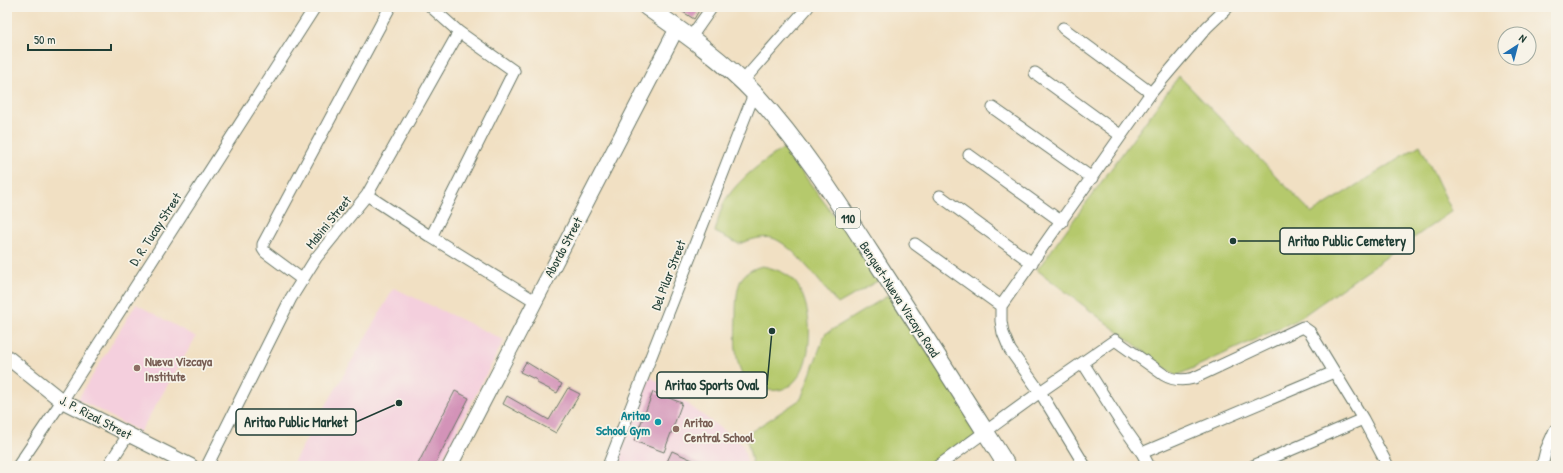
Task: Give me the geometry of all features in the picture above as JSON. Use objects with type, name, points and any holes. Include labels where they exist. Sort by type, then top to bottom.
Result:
[{"type":"main road","name":"Benguet-Nueva Vizcaya Road","points":[[647,7],[684,33],[748,88],[797,143],[825,182],[1007,466]]},
{"type":"street","name":"D. R. Tucay Street","points":[[18,466],[62,401],[315,7]]},
{"type":"street","points":[[303,280],[265,252],[263,249],[263,244],[390,7]]},
{"type":"street","points":[[431,7],[459,32],[514,71],[431,236]]},
{"type":"street","points":[[684,33],[712,7]]},
{"type":"street","name":"Del Pilar Street","points":[[608,466],[748,88],[808,7]]},
{"type":"street","points":[[1085,466],[1040,392],[1010,350],[1003,334],[1001,321],[1002,306],[1062,222],[1120,135],[1151,94],[1207,27],[1228,7]]},
{"type":"street","points":[[1063,28],[1151,94]]},
{"type":"street","name":"Mabini Street","points":[[207,466],[292,298],[316,258],[367,195],[459,32]]},
{"type":"street","name":"Abordo Street","points":[[450,466],[535,301],[684,33]]},
{"type":"street","points":[[1035,73],[1120,135]]},
{"type":"street","points":[[993,108],[1092,178]]},
{"type":"street","points":[[969,155],[1062,222]]},
{"type":"street","points":[[367,195],[535,301]]},
{"type":"street","points":[[940,196],[1032,263]]},
{"type":"street","points":[[915,244],[1002,306]]},
{"type":"street","points":[[938,466],[1115,340],[1164,376],[1183,381],[1194,378],[1303,327],[1310,332],[1363,420],[1388,466]]},
{"type":"street","name":"J. P. Rizal Street","points":[[7,357],[62,401],[191,466]]},
{"type":"street","points":[[1083,363],[1149,466]]},
{"type":"street","points":[[1142,453],[1334,372]]},
{"type":"street","points":[[1253,466],[1363,420]]},
{"type":"street","points":[[1542,466],[1548,444],[1556,430]]},
{"type":"street","points":[[108,466],[128,435]]},
{"type":"shaded area","points":[[394,288],[504,340],[439,466],[291,466]]},
{"type":"shaded area","name":"Nueva Vizcaya Institute","points":[[136,304],[196,337],[140,432],[78,399]]},
{"type":"shaded area","name":"Aritao Central School","points":[[650,376],[743,445],[748,466],[615,466]]},
{"type":"green space","points":[[1179,76],[1312,213],[1420,145],[1452,211],[1297,320],[1176,376],[1037,270]]},
{"type":"green space","points":[[784,148],[881,279],[838,304],[798,257],[780,242],[772,238],[759,238],[739,244],[715,232],[722,207],[732,191],[752,170]]},
{"type":"green space","points":[[762,266],[777,270],[790,277],[799,288],[805,303],[809,320],[807,357],[801,372],[792,384],[779,390],[764,390],[754,386],[746,380],[741,371],[736,349],[736,308],[740,282],[746,273]]},
{"type":"green space","points":[[889,295],[982,433],[929,466],[753,466],[746,435],[801,399],[825,334]]},
{"type":"building","points":[[675,7],[701,7],[694,19]]},
{"type":"building","points":[[526,362],[562,384],[557,393],[537,383],[537,380],[520,372]]},
{"type":"building","points":[[568,388],[580,394],[556,433],[503,404],[507,396],[549,420]]},
{"type":"building","points":[[455,391],[469,398],[434,466],[417,466]]},
{"type":"building","name":"Aritao School Gym","points":[[653,392],[682,403],[664,452],[634,441]]},
{"type":"building","points":[[672,451],[706,466],[665,466]]},
{"type":"place","name":"Aritao Public Cemetery","points":[[1233,241]]},
{"type":"place","name":"Aritao Sports Oval","points":[[772,331]]},
{"type":"place","name":"Nueva Vizcaya Institute","points":[[137,368]]},
{"type":"place","name":"Aritao Public Market","points":[[399,403]]},
{"type":"place","name":"Aritao School Gym","points":[[658,422]]},
{"type":"place","name":"Aritao Central School","points":[[676,429]]}]
